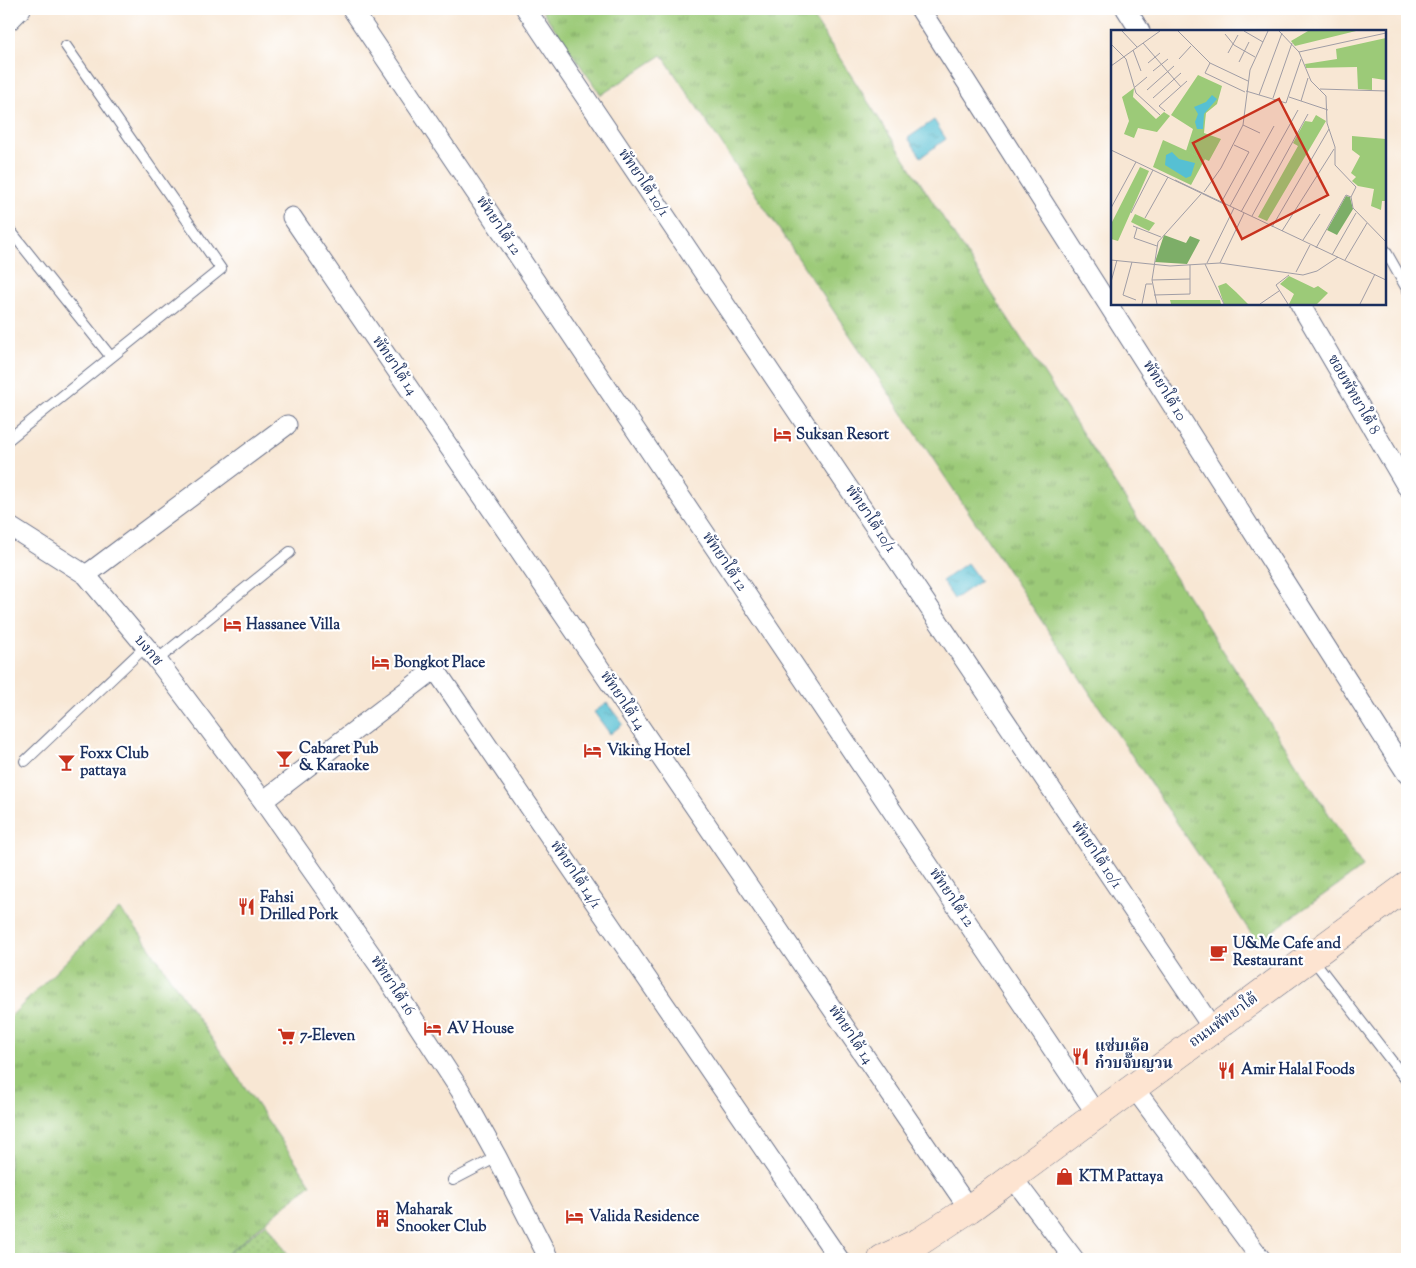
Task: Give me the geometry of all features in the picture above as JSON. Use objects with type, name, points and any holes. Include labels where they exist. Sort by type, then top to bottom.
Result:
[{"type":"main road","name":"ถนนพัทยาใต้","points":[[882,1259],[913,1251],[1407,886]]},
{"type":"street","points":[[9,21],[21,9]]},
{"type":"street","name":"พัทยาใต้ 12","points":[[352,9],[1097,1115]]},
{"type":"street","name":"พัทยาใต้ 10/1","points":[[526,9],[1214,1029]]},
{"type":"street","name":"พัทยาใต้ 10","points":[[920,9],[1407,774]]},
{"type":"street","points":[[1126,9],[1139,30]]},
{"type":"street","name":"พัทยาใต้ 14","points":[[292,217],[969,1209]]},
{"type":"street","name":"ซอยพัทยาใต้ 8","points":[[1301,305],[1407,487]]},
{"type":"street","points":[[86,575],[287,425]]},
{"type":"street","name":"บงกช","points":[[9,526],[86,575],[151,653],[263,801]]},
{"type":"street","name":"พัทยาใต้ 14/1","points":[[263,801],[435,669],[839,1259]]},
{"type":"street","name":"พัทยาใต้ 16","points":[[263,801],[380,967],[460,1090],[497,1157],[549,1259]]},
{"type":"street","points":[[1134,1088],[1261,1259]]},
{"type":"street","points":[[1012,1177],[1074,1259]]},
{"type":"lane","points":[[9,439],[221,268],[66,46]]},
{"type":"lane","points":[[9,229],[111,357]]},
{"type":"lane","points":[[1386,252],[1407,289]]},
{"type":"lane","points":[[25,761],[151,653],[290,552]]},
{"type":"lane","points":[[1311,957],[1407,1081]]},
{"type":"lane","points":[[453,1180],[497,1157]]},
{"type":"green space","points":[[541,9],[808,9],[1363,867],[1257,942],[662,55],[601,95]]},
{"type":"green space","points":[[119,909],[137,929],[311,1184],[221,1259],[9,1259],[9,1018]]},
{"type":"green space","points":[[267,1223],[291,1259],[221,1259]]},
{"type":"water","points":[[934,120],[946,139],[921,157],[908,138]]},
{"type":"water","points":[[967,563],[980,581],[954,599],[942,581]]},
{"type":"water","points":[[607,703],[623,724],[610,734],[594,712]]},
{"type":"place","name":"Suksan Resort","points":[[782,435]]},
{"type":"place","name":"Hassanee Villa","points":[[232,625]]},
{"type":"place","name":"Bongkot Place","points":[[380,663]]},
{"type":"place","name":"Viking Hotel","points":[[593,751]]},
{"type":"place","name":"Cabaret Pub & Karaoke","points":[[285,758]]},
{"type":"place","name":"Foxx Club pattaya","points":[[66,763]]},
{"type":"place","name":"Fahsi Drilled Pork","points":[[246,907]]},
{"type":"place","name":"U&Me Cafe and Restaurant","points":[[1219,953]]},
{"type":"place","name":"AV House","points":[[433,1029]]},
{"type":"place","name":"7-Eleven","points":[[286,1036]]},
{"type":"place","name":"แซ่บเด้อ ก๋วบจั๊บญวน","points":[[1081,1056]]},
{"type":"place","name":"Amir Halal Foods","points":[[1227,1070]]},
{"type":"place","name":"KTM Pattaya","points":[[1065,1177]]},
{"type":"place","name":"Valida Residence","points":[[575,1217]]},
{"type":"place","name":"Maharak Snooker Club","points":[[382,1219]]}]
